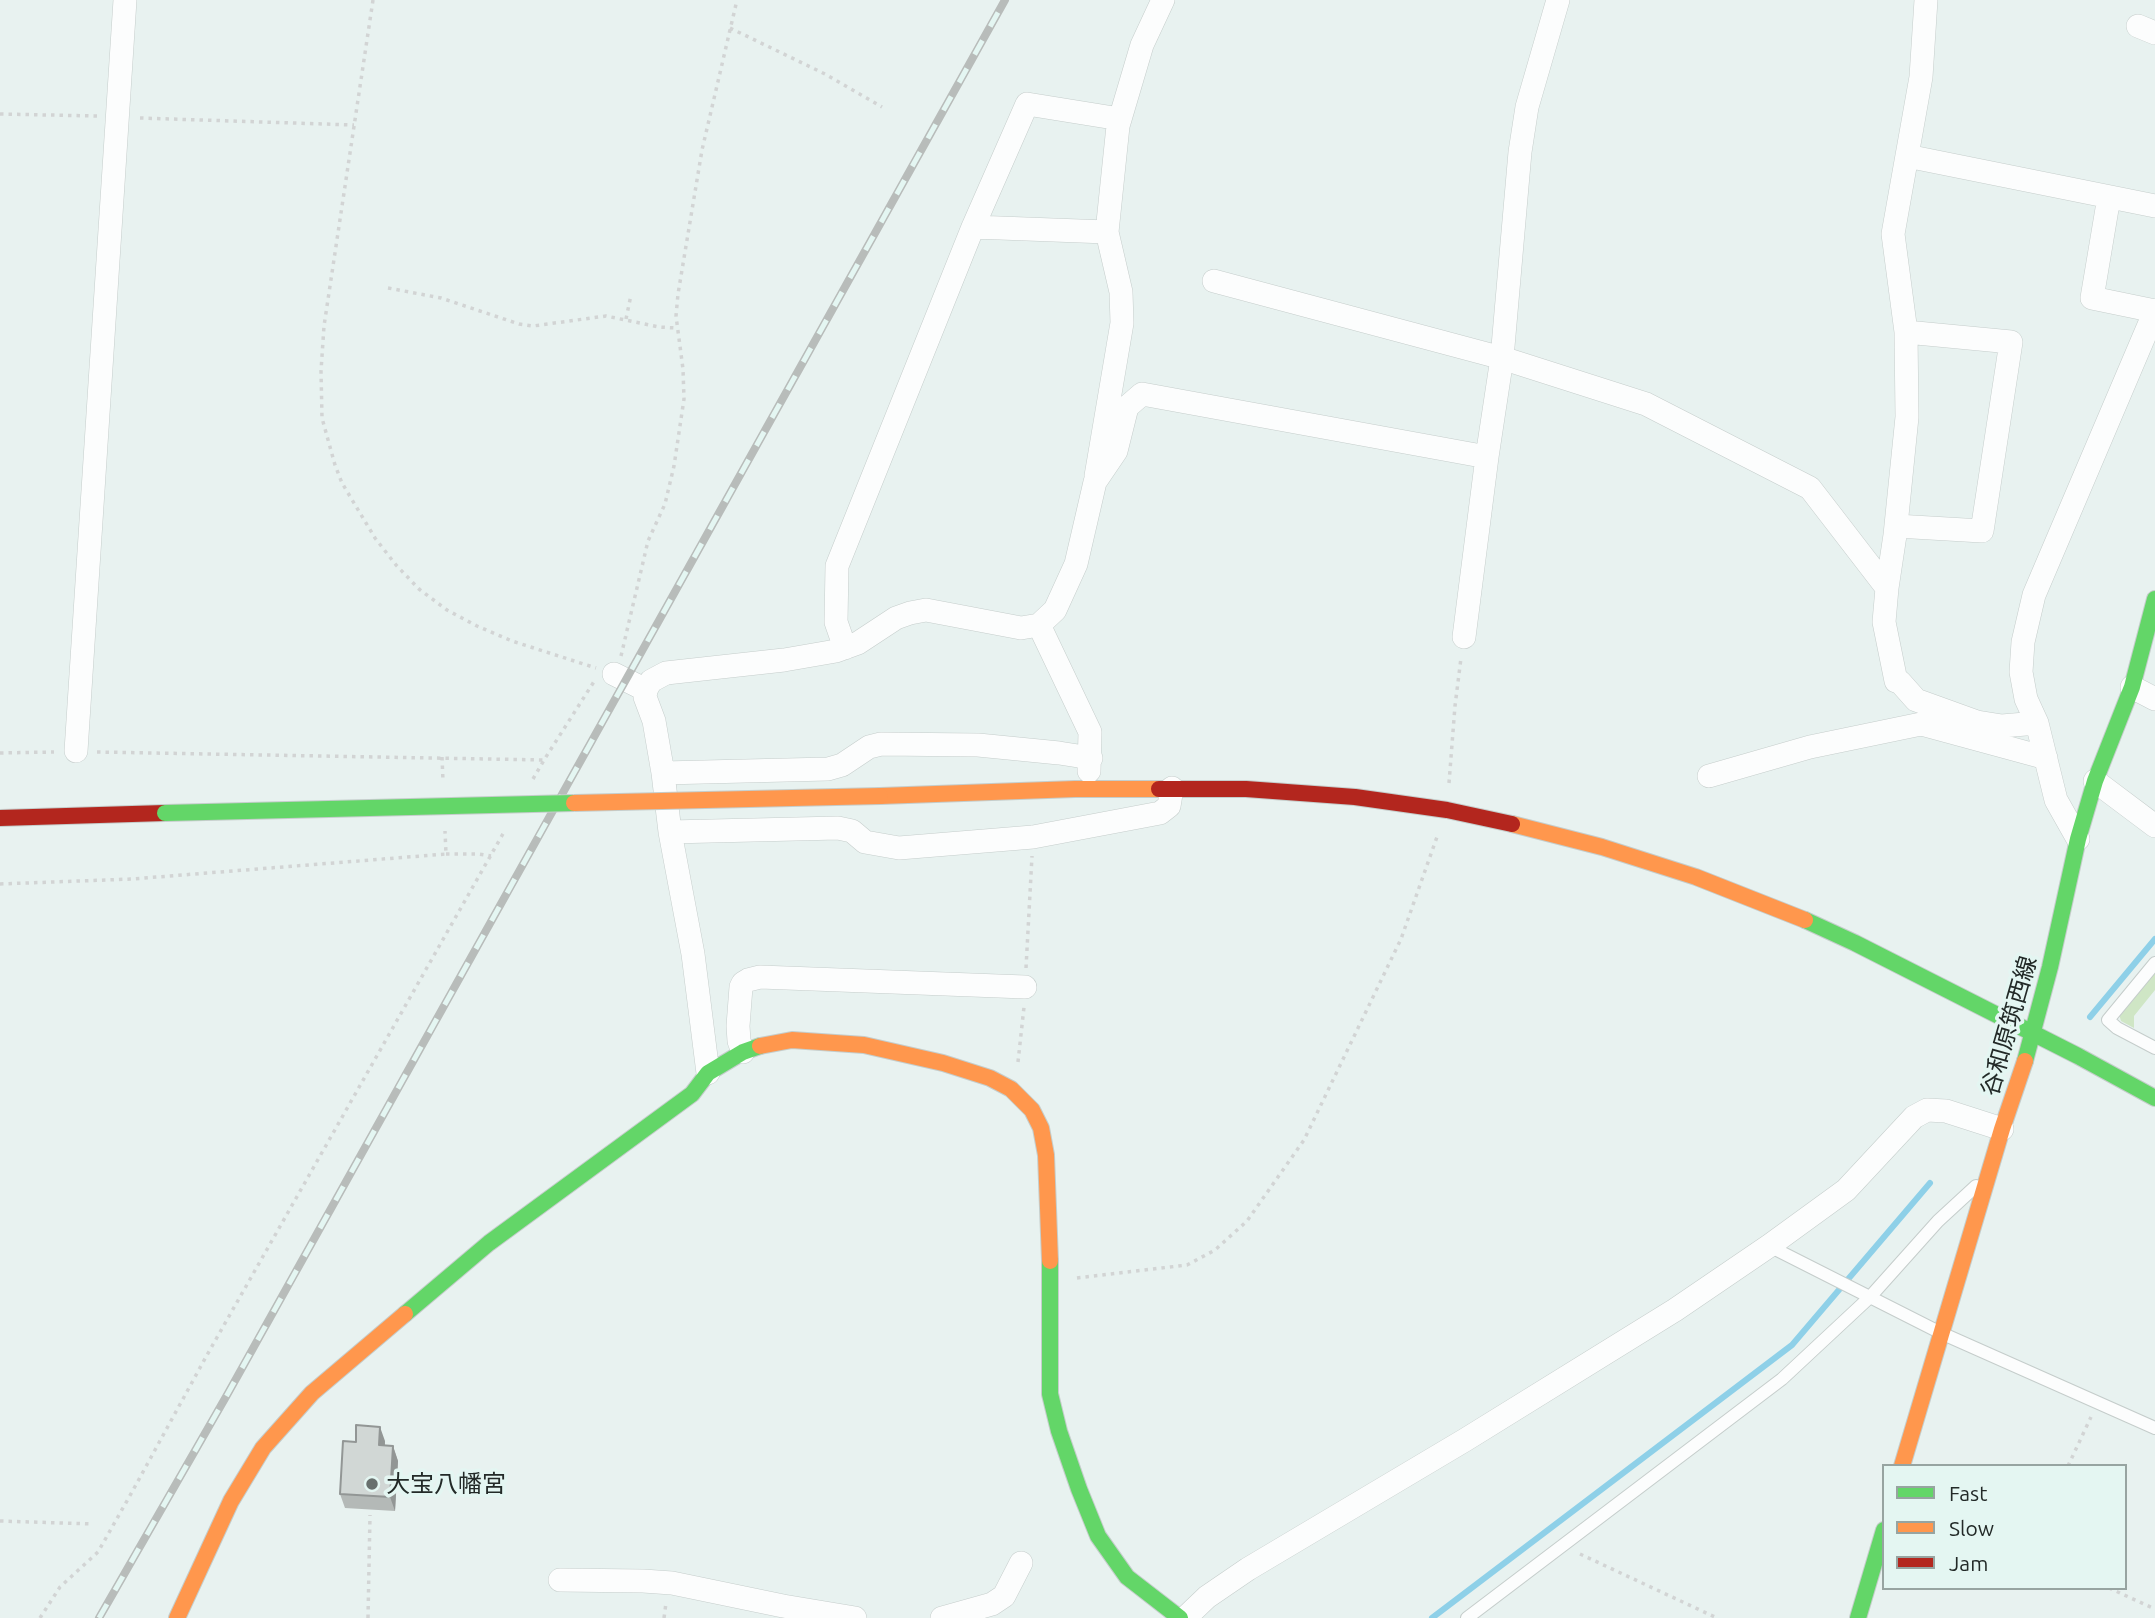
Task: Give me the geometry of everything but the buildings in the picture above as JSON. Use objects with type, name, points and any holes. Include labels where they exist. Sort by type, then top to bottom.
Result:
[{"type":"street","points":[[76,751],[125,0]]},
{"type":"street","points":[[708,1073],[693,954],[670,832],[654,721],[645,697],[646,690],[651,681],[666,673],[819,655],[845,648],[858,643],[896,618],[910,613],[926,610],[1021,628],[1039,625],[1055,610],[1076,564],[1095,482],[1122,323],[1121,292],[1107,232],[1120,119],[1142,46],[1163,0]]},
{"type":"street","points":[[1464,637],[1502,358],[1520,152],[1527,107],[1558,0]]},
{"type":"street","points":[[1926,0],[1920,78],[1893,234],[1906,332],[1907,417],[1884,622],[1896,681],[1916,700],[1977,722],[2002,726],[2038,723]]},
{"type":"street","points":[[845,648],[836,622],[837,566],[973,227],[1027,104],[1120,119]]},
{"type":"street","points":[[1907,156],[2155,206]]},
{"type":"street","points":[[2078,839],[2056,800],[2038,723],[2026,699],[2021,672],[2023,642],[2034,595],[2155,311],[2092,298],[2109,197]]},
{"type":"street","points":[[973,227],[1107,232]]},
{"type":"street","points":[[1214,281],[1502,358],[1646,404],[1810,488],[1886,588]]},
{"type":"street","points":[[1896,526],[1982,531],[2011,342],[1906,332]]},
{"type":"street","points":[[1111,389],[1487,457]]},
{"type":"street","points":[[1095,482],[1116,451],[1127,407],[1142,394]]},
{"type":"street","name":"谷和原筑西線","points":[[1903,1464],[2032,1034],[2050,967],[2078,839],[2095,781],[2147,692],[2155,599]]},
{"type":"street","points":[[1039,625],[1090,732],[1091,758],[1087,789]]},
{"type":"street","points":[[610,673],[646,690]]},
{"type":"street","points":[[1709,776],[1810,747],[1921,724],[2046,758]]},
{"type":"street","points":[[663,773],[828,769],[842,765],[869,747],[881,744],[978,745],[1059,752],[1091,758]]},
{"type":"street","points":[[2095,781],[2155,826]]},
{"type":"street","points":[[670,832],[838,828],[852,831],[865,842],[899,848],[1033,837],[1160,813],[1170,806],[1172,788]]},
{"type":"street","points":[[0,818],[1087,789],[1246,789],[1355,797],[1447,810],[1535,829],[1696,877],[1785,911],[1854,943],[2155,1098]]},
{"type":"street","points":[[743,1052],[738,1026],[741,987],[748,979],[760,977],[1025,987]]},
{"type":"street","points":[[177,1618],[231,1500],[263,1448],[312,1393],[489,1243],[692,1094],[708,1073],[743,1052],[765,1044],[793,1040],[827,1041],[864,1045],[943,1063],[990,1078],[1011,1088],[1032,1110],[1044,1141],[1051,1282],[1050,1394],[1059,1431],[1098,1536],[1127,1577],[1182,1618],[1248,1569],[1477,1433],[1675,1310],[1769,1246],[1846,1190],[1914,1117],[1927,1110],[1946,1111],[2002,1129]]},
{"type":"street","points":[[1858,1618],[1882,1537]]},
{"type":"street","points":[[942,1618],[992,1604],[1004,1596],[1021,1563]]},
{"type":"street","points":[[560,1580],[669,1583],[782,1612],[855,1618]]},
{"type":"lane","points":[[2155,963],[2108,1020],[2117,1028],[2155,1048]]},
{"type":"lane","points":[[1466,1618],[1782,1379],[1870,1297],[1938,1221],[1989,1174]]},
{"type":"lane","points":[[1769,1246],[1941,1334],[2155,1428]]},
{"type":"path","points":[[373,0],[325,314],[321,370],[322,418],[331,453],[342,483],[375,538],[419,589],[446,610],[512,641],[610,673]]},
{"type":"path","points":[[531,784],[586,693],[620,661],[648,541],[665,504],[684,399],[677,328],[678,293],[695,187],[737,0]]},
{"type":"path","points":[[730,29],[825,74],[882,107]]},
{"type":"path","points":[[0,114],[354,125]]},
{"type":"path","points":[[388,288],[441,298],[519,324],[533,326],[606,316],[677,328]]},
{"type":"path","points":[[626,320],[631,295]]},
{"type":"path","points":[[1051,1282],[1187,1265],[1215,1250],[1247,1221],[1304,1139],[1401,939],[1447,810],[1455,706],[1464,637]]},
{"type":"path","points":[[0,753],[76,751],[544,760]]},
{"type":"path","points":[[442,757],[443,785]]},
{"type":"path","points":[[445,826],[446,854]]},
{"type":"path","points":[[40,1618],[60,1587],[98,1552],[206,1356],[504,832]]},
{"type":"path","points":[[1011,1088],[1021,1047],[1033,837]]},
{"type":"path","points":[[0,884],[132,879],[446,854],[478,853],[491,856]]},
{"type":"path","points":[[2069,1464],[2098,1403]]},
{"type":"path","points":[[368,1618],[370,1515]]},
{"type":"path","points":[[0,1521],[93,1524]]},
{"type":"path","points":[[1562,1546],[1717,1618]]},
{"type":"path","points":[[2113,1590],[2155,1609]]},
{"type":"green space","points":[[2155,971],[2155,990],[2134,1016],[2134,1028],[2121,1021],[2119,1014]]},
{"type":"waterway","points":[[2090,1017],[2155,939]]},
{"type":"waterway","points":[[1432,1618],[1792,1345],[1930,1183]]},
{"type":"railway","points":[[99,1618],[227,1395],[1005,0]]},
{"type":"traffic: fast","points":[[2025,1061],[2050,967],[2078,839],[2095,781],[2132,687],[2155,599]]},
{"type":"traffic: fast","points":[[165,813],[574,803]]},
{"type":"traffic: fast","points":[[1805,920],[2078,1056],[2155,1098]]},
{"type":"traffic: fast","points":[[405,1314],[489,1243],[692,1094],[708,1073],[743,1052],[760,1046]]},
{"type":"traffic: fast","points":[[1050,1261],[1050,1394],[1059,1431],[1079,1489],[1098,1536],[1127,1577],[1180,1618]]},
{"type":"traffic: fast","points":[[1858,1618],[1882,1537]]},
{"type":"traffic: slow","points":[[880,796],[1075,789],[1159,789]]},
{"type":"traffic: slow","points":[[574,803],[880,796]]},
{"type":"traffic: slow","points":[[1512,824],[1602,847],[1696,877],[1805,920]]},
{"type":"traffic: slow","points":[[760,1046],[792,1040],[864,1045],[943,1063],[990,1078],[1011,1089],[1032,1110],[1041,1128],[1046,1155],[1050,1261]]},
{"type":"traffic: slow","points":[[1903,1464],[2002,1129],[2025,1061]]},
{"type":"traffic: slow","points":[[177,1618],[231,1501],[263,1448],[312,1393],[405,1314]]},
{"type":"traffic: jam","points":[[1159,789],[1246,789],[1355,797],[1447,810],[1512,824]]},
{"type":"traffic: jam","points":[[0,818],[165,813]]},
{"type":"place","name":"大宝八幡宮","points":[[372,1484]]}]
